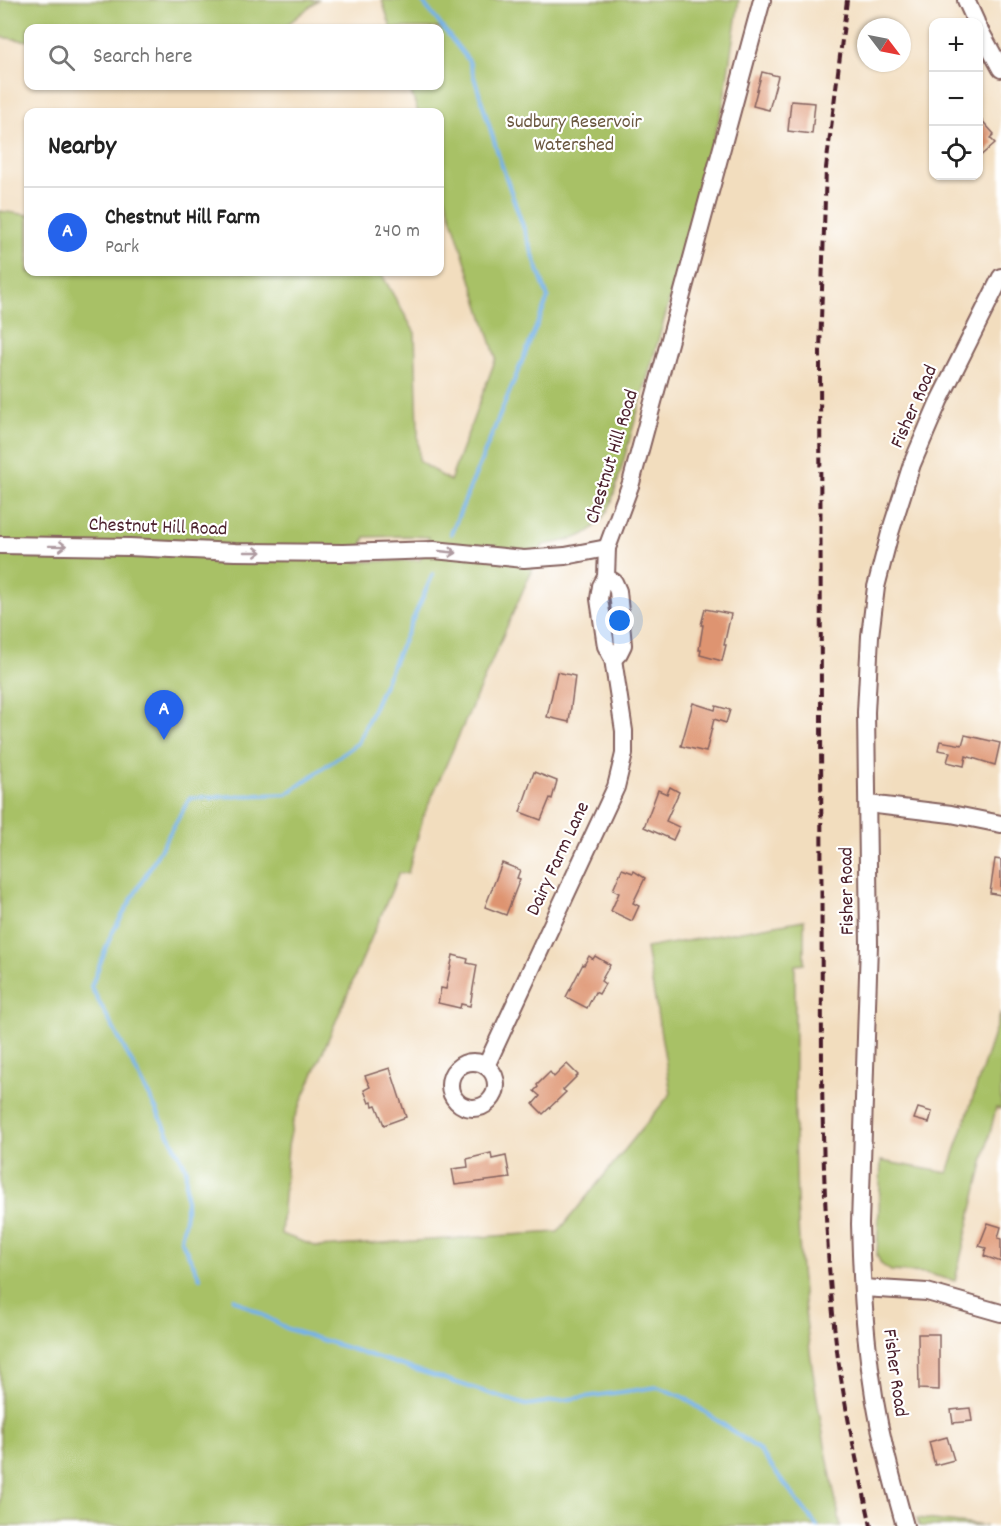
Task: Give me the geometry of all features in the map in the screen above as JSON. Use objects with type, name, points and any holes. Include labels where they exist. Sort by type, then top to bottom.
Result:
[{"type":"street","name":"Chestnut Hill Road","points":[[0,545],[256,552],[343,553],[434,550],[524,559],[565,556],[607,548],[631,483],[762,0]]},
{"type":"street","points":[[966,0],[974,18]]},
{"type":"street","points":[[983,36],[1001,69]]},
{"type":"street","name":"Fisher Road","points":[[905,1526],[884,1449],[873,1378],[863,1288],[860,1224],[870,944],[866,712],[870,636],[876,587],[912,464],[939,401],[1001,277]]},
{"type":"street","name":"Dairy Farm Lane","points":[[486,1066],[616,787],[624,754],[624,731],[612,659],[606,646],[599,599],[601,586],[606,577],[607,548]]},
{"type":"street","points":[[868,804],[951,814],[1001,824]]},
{"type":"street","points":[[863,1288],[918,1290],[1001,1313]]},
{"type":"green space","points":[[0,0],[318,0],[288,24],[24,24],[24,40],[0,37]]},
{"type":"green space","name":"Sudbury Reservoir Watershed","points":[[382,0],[739,0],[723,105],[611,504],[605,515],[584,535],[543,545],[423,817],[408,873],[399,873],[293,1122],[288,1146],[281,1234],[318,1247],[558,1232],[671,1093],[646,948],[804,920],[804,964],[795,965],[798,1232],[812,1366],[841,1526],[0,1526],[0,211],[24,214],[24,276],[383,276],[415,333],[419,461],[450,481],[496,358],[444,194],[444,108],[417,108],[410,90],[444,90],[444,24],[390,24]],"holes":[[[365,537],[429,537],[420,560],[356,562]]]},
{"type":"green space","points":[[1001,1012],[1001,1109],[996,1108],[955,1281],[925,1273],[891,1271],[881,1264],[877,1255],[881,1161],[948,1173]]},
{"type":"green space","points":[[917,1518],[985,1526],[919,1526]]},
{"type":"building","points":[[762,72],[778,76],[769,110],[753,106]]},
{"type":"building","points":[[791,101],[815,103],[812,134],[788,131]]},
{"type":"building","points":[[983,122],[994,134],[990,138],[995,143],[983,154]]},
{"type":"building","points":[[705,609],[731,614],[722,661],[700,655],[703,625],[701,625]]},
{"type":"building","points":[[557,672],[575,676],[569,722],[547,717]]},
{"type":"building","points":[[693,703],[715,710],[716,706],[730,710],[726,723],[714,719],[706,752],[681,746]]},
{"type":"building","points":[[965,735],[1000,743],[995,765],[966,756],[964,766],[947,762],[950,752],[938,750],[940,741],[962,745]]},
{"type":"building","points":[[534,772],[557,781],[552,799],[550,798],[541,820],[520,812]]},
{"type":"building","points":[[670,787],[679,792],[666,821],[679,827],[673,840],[644,827],[658,790],[667,794]]},
{"type":"building","points":[[995,859],[1001,860],[1001,895],[990,893]]},
{"type":"building","points":[[502,863],[520,870],[517,878],[520,879],[506,915],[485,907]]},
{"type":"building","points":[[622,869],[633,873],[634,871],[645,878],[633,903],[639,906],[632,921],[611,911],[619,893],[613,890]]},
{"type":"building","points":[[453,955],[468,959],[467,963],[477,965],[470,1006],[461,1004],[460,1008],[438,1003],[441,988],[446,989]]},
{"type":"building","points":[[589,956],[593,959],[595,956],[610,965],[601,981],[605,984],[599,994],[595,992],[587,1008],[566,997]]},
{"type":"building","points":[[567,1064],[578,1075],[563,1090],[566,1092],[543,1114],[533,1104],[540,1096],[534,1091],[550,1072],[554,1077]]},
{"type":"building","points":[[390,1068],[406,1117],[384,1125],[376,1105],[369,1103],[364,1090],[370,1087],[365,1076]]},
{"type":"building","points":[[918,1108],[932,1112],[929,1123],[914,1119]]},
{"type":"building","points":[[491,1153],[492,1159],[506,1156],[510,1178],[455,1185],[452,1169],[468,1167],[467,1159]]},
{"type":"building","points":[[988,1223],[1001,1227],[998,1238],[1001,1239],[1001,1262],[984,1256],[986,1248],[979,1246]]},
{"type":"building","points":[[918,1334],[939,1334],[939,1390],[919,1389]]},
{"type":"building","points":[[970,1408],[972,1421],[953,1423],[951,1410]]},
{"type":"building","points":[[947,1437],[954,1460],[935,1465],[929,1442]]},
{"type":"waterway","points":[[421,0],[440,24]]},
{"type":"waterway","points":[[444,29],[469,61],[501,163],[548,298],[451,534]]},
{"type":"waterway","points":[[200,1278],[181,1240],[186,1213],[186,1168],[91,987],[111,935],[190,798],[287,794],[358,743],[433,574]]},
{"type":"waterway","points":[[234,1299],[288,1329],[526,1405],[658,1387],[685,1398],[758,1449],[817,1526]]},
{"type":"railway","points":[[847,0],[826,168],[820,351],[822,1107],[828,1247],[837,1351],[871,1526]]},
{"type":"place","name":"Chestnut Hill Farm","points":[[164,740]]}]
